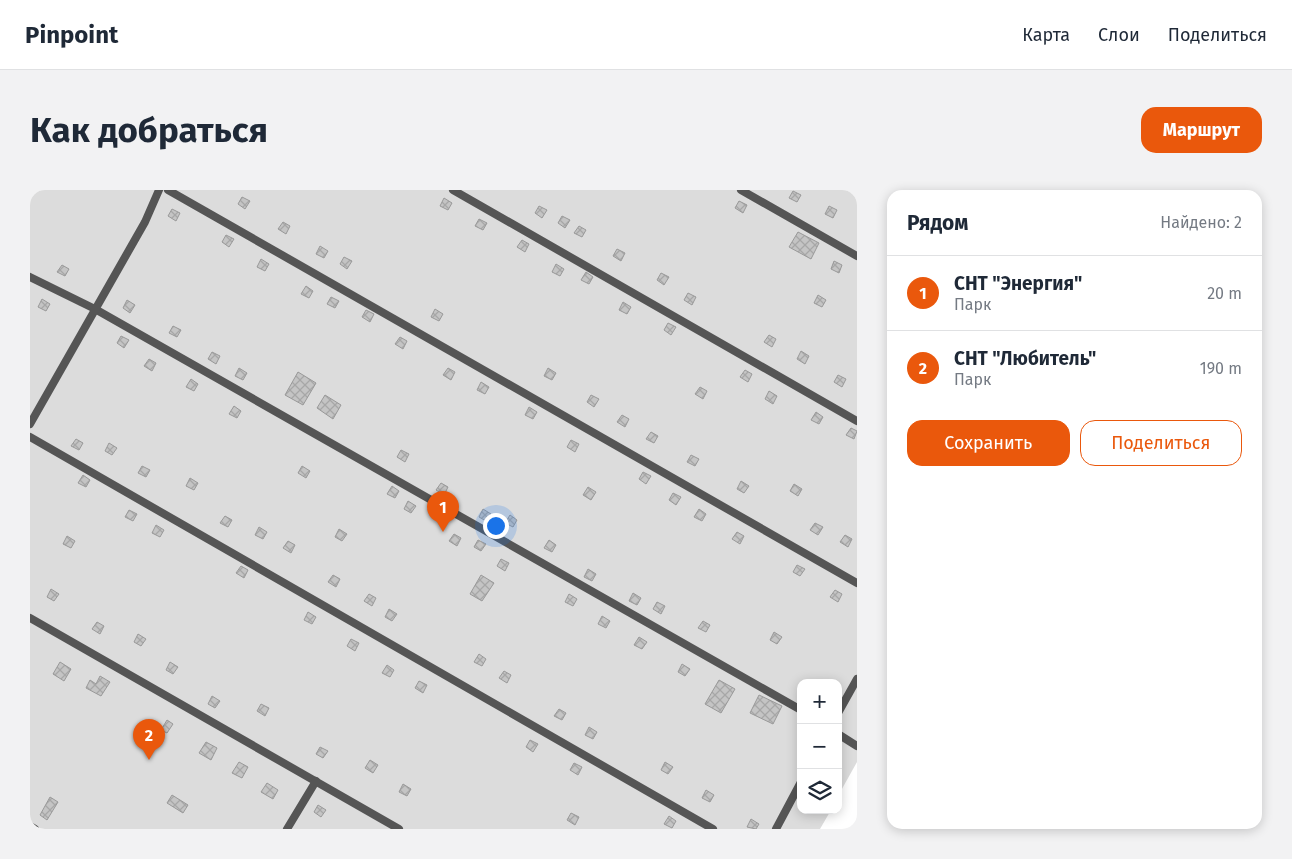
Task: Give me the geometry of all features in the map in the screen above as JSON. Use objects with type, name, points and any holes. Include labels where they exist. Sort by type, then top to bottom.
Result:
[{"type":"lane","points":[[30,424],[145,222],[159,190]]},
{"type":"lane","points":[[168,190],[857,583]]},
{"type":"lane","points":[[453,190],[857,421]]},
{"type":"lane","points":[[741,190],[857,256]]},
{"type":"lane","points":[[30,277],[95,309],[797,708]]},
{"type":"lane","points":[[30,437],[713,829]]},
{"type":"lane","points":[[30,618],[399,829]]},
{"type":"lane","points":[[842,706],[857,680]]},
{"type":"lane","points":[[842,737],[857,746]]},
{"type":"lane","points":[[286,829],[316,781]]},
{"type":"lane","points":[[776,829],[797,790]]},
{"type":"lane","points":[[30,826],[34,829]]},
{"type":"shaded area","points":[[30,190],[857,190],[857,762],[842,789],[842,679],[797,679],[797,814],[829,814],[820,829],[30,829]]},
{"type":"building","points":[[793,191],[801,195],[797,202],[789,198]]},
{"type":"building","points":[[242,197],[250,201],[245,209],[238,204]]},
{"type":"building","points":[[444,198],[452,203],[448,210],[440,206]]},
{"type":"building","points":[[739,201],[747,205],[743,213],[735,208]]},
{"type":"building","points":[[539,206],[547,210],[542,218],[535,213]]},
{"type":"building","points":[[829,206],[837,210],[833,218],[825,214]]},
{"type":"building","points":[[172,209],[180,213],[176,221],[168,216]]},
{"type":"building","points":[[562,216],[570,220],[565,228],[558,223]]},
{"type":"building","points":[[479,219],[487,223],[483,230],[475,226]]},
{"type":"building","points":[[283,222],[290,226],[286,234],[278,229]]},
{"type":"building","points":[[579,226],[586,230],[582,237],[574,233]]},
{"type":"building","points":[[798,232],[819,243],[811,259],[789,247]]},
{"type":"building","points":[[226,235],[234,239],[229,247],[222,242]]},
{"type":"building","points":[[522,240],[529,244],[525,252],[517,247]]},
{"type":"building","points":[[320,246],[328,251],[324,258],[316,254]]},
{"type":"building","points":[[617,249],[625,253],[621,261],[613,256]]},
{"type":"building","points":[[344,257],[352,261],[347,269],[340,264]]},
{"type":"building","points":[[261,259],[269,264],[265,271],[257,267]]},
{"type":"building","points":[[834,261],[842,265],[839,273],[831,269]]},
{"type":"building","points":[[556,264],[564,269],[560,276],[552,272]]},
{"type":"building","points":[[62,265],[69,269],[65,276],[57,272]]},
{"type":"building","points":[[586,272],[593,277],[589,284],[581,280]]},
{"type":"building","points":[[661,273],[669,277],[664,285],[657,280]]},
{"type":"building","points":[[306,286],[313,291],[309,298],[301,294]]},
{"type":"building","points":[[688,293],[696,297],[692,305],[684,300]]},
{"type":"building","points":[[818,295],[826,300],[822,307],[814,303]]},
{"type":"building","points":[[331,297],[339,301],[335,308],[327,304]]},
{"type":"building","points":[[42,299],[50,304],[46,311],[38,307]]},
{"type":"building","points":[[127,300],[135,305],[130,313],[123,308]]},
{"type":"building","points":[[623,302],[631,307],[627,314],[619,310]]},
{"type":"building","points":[[435,309],[443,314],[439,321],[431,317]]},
{"type":"building","points":[[366,310],[374,314],[370,322],[362,317]]},
{"type":"building","points":[[668,323],[676,327],[671,335],[664,330]]},
{"type":"building","points":[[173,326],[181,330],[177,337],[169,333]]},
{"type":"building","points":[[769,335],[776,339],[772,347],[764,342]]},
{"type":"building","points":[[121,336],[129,340],[124,348],[117,343]]},
{"type":"building","points":[[400,337],[407,341],[403,349],[395,344]]},
{"type":"building","points":[[801,351],[809,356],[805,364],[797,359]]},
{"type":"building","points":[[212,352],[220,356],[216,364],[208,359]]},
{"type":"building","points":[[149,359],[156,363],[152,371],[144,366]]},
{"type":"building","points":[[239,368],[247,373],[243,380],[235,376]]},
{"type":"building","points":[[448,368],[455,372],[451,380],[443,375]]},
{"type":"building","points":[[548,368],[556,373],[552,380],[544,376]]},
{"type":"building","points":[[745,370],[752,374],[748,382],[740,377]]},
{"type":"building","points":[[298,372],[316,383],[303,405],[285,395]]},
{"type":"building","points":[[838,375],[846,379],[842,387],[834,382]]},
{"type":"building","points":[[191,379],[198,384],[194,391],[186,387]]},
{"type":"building","points":[[481,382],[489,387],[485,394],[477,390]]},
{"type":"building","points":[[700,387],[707,391],[703,399],[695,394]]},
{"type":"building","points":[[769,391],[777,396],[773,404],[765,399]]},
{"type":"building","points":[[325,395],[341,405],[333,419],[317,408]]},
{"type":"building","points":[[591,395],[599,399],[594,407],[587,402]]},
{"type":"building","points":[[234,406],[241,411],[237,418],[229,414]]},
{"type":"building","points":[[529,407],[537,412],[533,419],[525,415]]},
{"type":"building","points":[[816,412],[823,417],[819,424],[811,420]]},
{"type":"building","points":[[622,415],[629,419],[625,427],[617,422]]},
{"type":"building","points":[[851,428],[857,431],[854,439],[846,435]]},
{"type":"building","points":[[651,432],[658,436],[654,443],[646,439]]},
{"type":"building","points":[[76,439],[83,443],[79,450],[71,446]]},
{"type":"building","points":[[571,440],[579,444],[575,452],[567,447]]},
{"type":"building","points":[[109,443],[117,448],[112,455],[105,451]]},
{"type":"building","points":[[401,450],[409,454],[405,462],[397,457]]},
{"type":"building","points":[[691,455],[699,459],[695,466],[687,462]]},
{"type":"building","points":[[142,466],[150,470],[146,477],[138,473]]},
{"type":"building","points":[[302,466],[310,471],[306,478],[298,473]]},
{"type":"building","points":[[643,472],[651,476],[646,484],[639,479]]},
{"type":"building","points":[[83,475],[90,480],[86,487],[78,483]]},
{"type":"building","points":[[190,478],[198,483],[194,490],[186,486]]},
{"type":"building","points":[[741,481],[749,486],[744,493],[737,489]]},
{"type":"building","points":[[441,483],[448,487],[444,495],[436,490]]},
{"type":"building","points":[[794,484],[802,489],[798,496],[790,491]]},
{"type":"building","points":[[392,486],[399,491],[395,498],[387,494]]},
{"type":"building","points":[[588,487],[596,492],[591,500],[583,495]]},
{"type":"building","points":[[673,493],[681,497],[676,505],[669,500]]},
{"type":"building","points":[[408,501],[416,506],[411,513],[404,509]]},
{"type":"building","points":[[483,509],[491,514],[486,521],[479,517]]},
{"type":"building","points":[[699,509],[706,514],[702,521],[694,517]]},
{"type":"building","points":[[129,510],[137,514],[133,521],[125,517]]},
{"type":"building","points":[[510,515],[517,520],[513,527],[505,523]]},
{"type":"building","points":[[225,516],[232,520],[228,527],[220,523]]},
{"type":"building","points":[[815,523],[823,527],[818,535],[810,530]]},
{"type":"building","points":[[156,525],[164,530],[160,537],[152,533]]},
{"type":"building","points":[[259,527],[267,532],[263,539],[255,535]]},
{"type":"building","points":[[339,529],[347,534],[342,541],[335,537]]},
{"type":"building","points":[[737,532],[744,536],[740,544],[732,539]]},
{"type":"building","points":[[454,534],[461,538],[457,546],[449,541]]},
{"type":"building","points":[[845,535],[852,539],[848,547],[840,542]]},
{"type":"building","points":[[67,536],[75,541],[71,548],[63,544]]},
{"type":"building","points":[[478,540],[486,544],[481,551],[474,547]]},
{"type":"building","points":[[549,540],[556,545],[552,552],[544,548]]},
{"type":"building","points":[[288,541],[295,545],[291,553],[283,548]]},
{"type":"building","points":[[501,559],[509,563],[505,571],[497,566]]},
{"type":"building","points":[[797,565],[805,569],[800,576],[793,572]]},
{"type":"building","points":[[241,566],[248,570],[244,578],[236,573]]},
{"type":"building","points":[[588,569],[596,574],[592,581],[584,577]]},
{"type":"building","points":[[333,575],[340,579],[336,587],[328,582]]},
{"type":"building","points":[[481,575],[494,583],[482,601],[470,594]]},
{"type":"building","points":[[51,589],[59,594],[54,601],[47,597]]},
{"type":"building","points":[[835,590],[842,594],[838,602],[830,597]]},
{"type":"building","points":[[633,593],[641,598],[637,605],[629,601]]},
{"type":"building","points":[[369,594],[376,598],[372,606],[364,601]]},
{"type":"building","points":[[569,594],[577,599],[573,606],[565,602]]},
{"type":"building","points":[[657,602],[665,606],[661,614],[653,609]]},
{"type":"building","points":[[389,609],[397,614],[392,621],[385,617]]},
{"type":"building","points":[[308,612],[316,617],[312,624],[304,620]]},
{"type":"building","points":[[602,616],[610,621],[606,628],[598,624]]},
{"type":"building","points":[[703,621],[710,625],[706,632],[698,628]]},
{"type":"building","points":[[97,622],[104,626],[100,634],[92,629]]},
{"type":"building","points":[[774,632],[782,637],[777,644],[770,640]]},
{"type":"building","points":[[138,634],[146,639],[141,646],[134,642]]},
{"type":"building","points":[[639,637],[647,642],[642,649],[634,645]]},
{"type":"building","points":[[351,639],[359,643],[355,651],[347,646]]},
{"type":"building","points":[[479,654],[486,659],[482,666],[474,662]]},
{"type":"building","points":[[60,662],[71,669],[64,681],[53,674]]},
{"type":"building","points":[[170,662],[178,667],[173,674],[166,670]]},
{"type":"building","points":[[682,664],[690,669],[685,676],[678,672]]},
{"type":"building","points":[[387,665],[394,670],[390,677],[382,673]]},
{"type":"building","points":[[504,671],[511,675],[507,683],[499,678]]},
{"type":"building","points":[[100,676],[110,682],[101,696],[86,688],[90,680],[96,684]]},
{"type":"building","points":[[719,680],[735,689],[721,713],[705,704]]},
{"type":"building","points":[[419,681],[427,685],[423,693],[415,688]]},
{"type":"building","points":[[759,695],[782,706],[773,724],[750,713]]},
{"type":"building","points":[[212,696],[220,701],[215,708],[208,704]]},
{"type":"building","points":[[261,704],[269,708],[265,716],[257,711]]},
{"type":"building","points":[[559,709],[566,713],[562,720],[554,716]]},
{"type":"building","points":[[167,720],[173,724],[167,733],[161,730]]},
{"type":"building","points":[[589,727],[597,732],[593,739],[585,735]]},
{"type":"building","points":[[530,740],[538,744],[533,752],[526,747]]},
{"type":"building","points":[[206,742],[217,748],[211,760],[199,753]]},
{"type":"building","points":[[320,747],[328,751],[323,758],[316,754]]},
{"type":"building","points":[[370,760],[378,765],[373,773],[365,768]]},
{"type":"building","points":[[239,762],[248,767],[242,778],[232,773]]},
{"type":"building","points":[[665,762],[673,767],[668,774],[661,770]]},
{"type":"building","points":[[574,763],[582,767],[578,775],[570,770]]},
{"type":"building","points":[[267,783],[278,790],[273,799],[261,792]]},
{"type":"building","points":[[403,784],[411,789],[407,796],[399,792]]},
{"type":"building","points":[[706,790],[714,795],[710,802],[702,798]]},
{"type":"building","points":[[172,795],[188,805],[183,813],[167,803]]},
{"type":"building","points":[[50,797],[58,802],[47,820],[40,815]]},
{"type":"building","points":[[318,805],[326,810],[321,817],[314,812]]},
{"type":"building","points":[[571,813],[579,817],[575,825],[567,820]]},
{"type":"building","points":[[669,816],[676,821],[672,828],[664,824]]},
{"type":"building","points":[[751,819],[759,824],[756,829],[747,827]]},
{"type":"place","name":"СНТ \"Энергия\"","points":[[443,532]]},
{"type":"place","name":"СНТ \"Любитель\"","points":[[149,760]]}]
